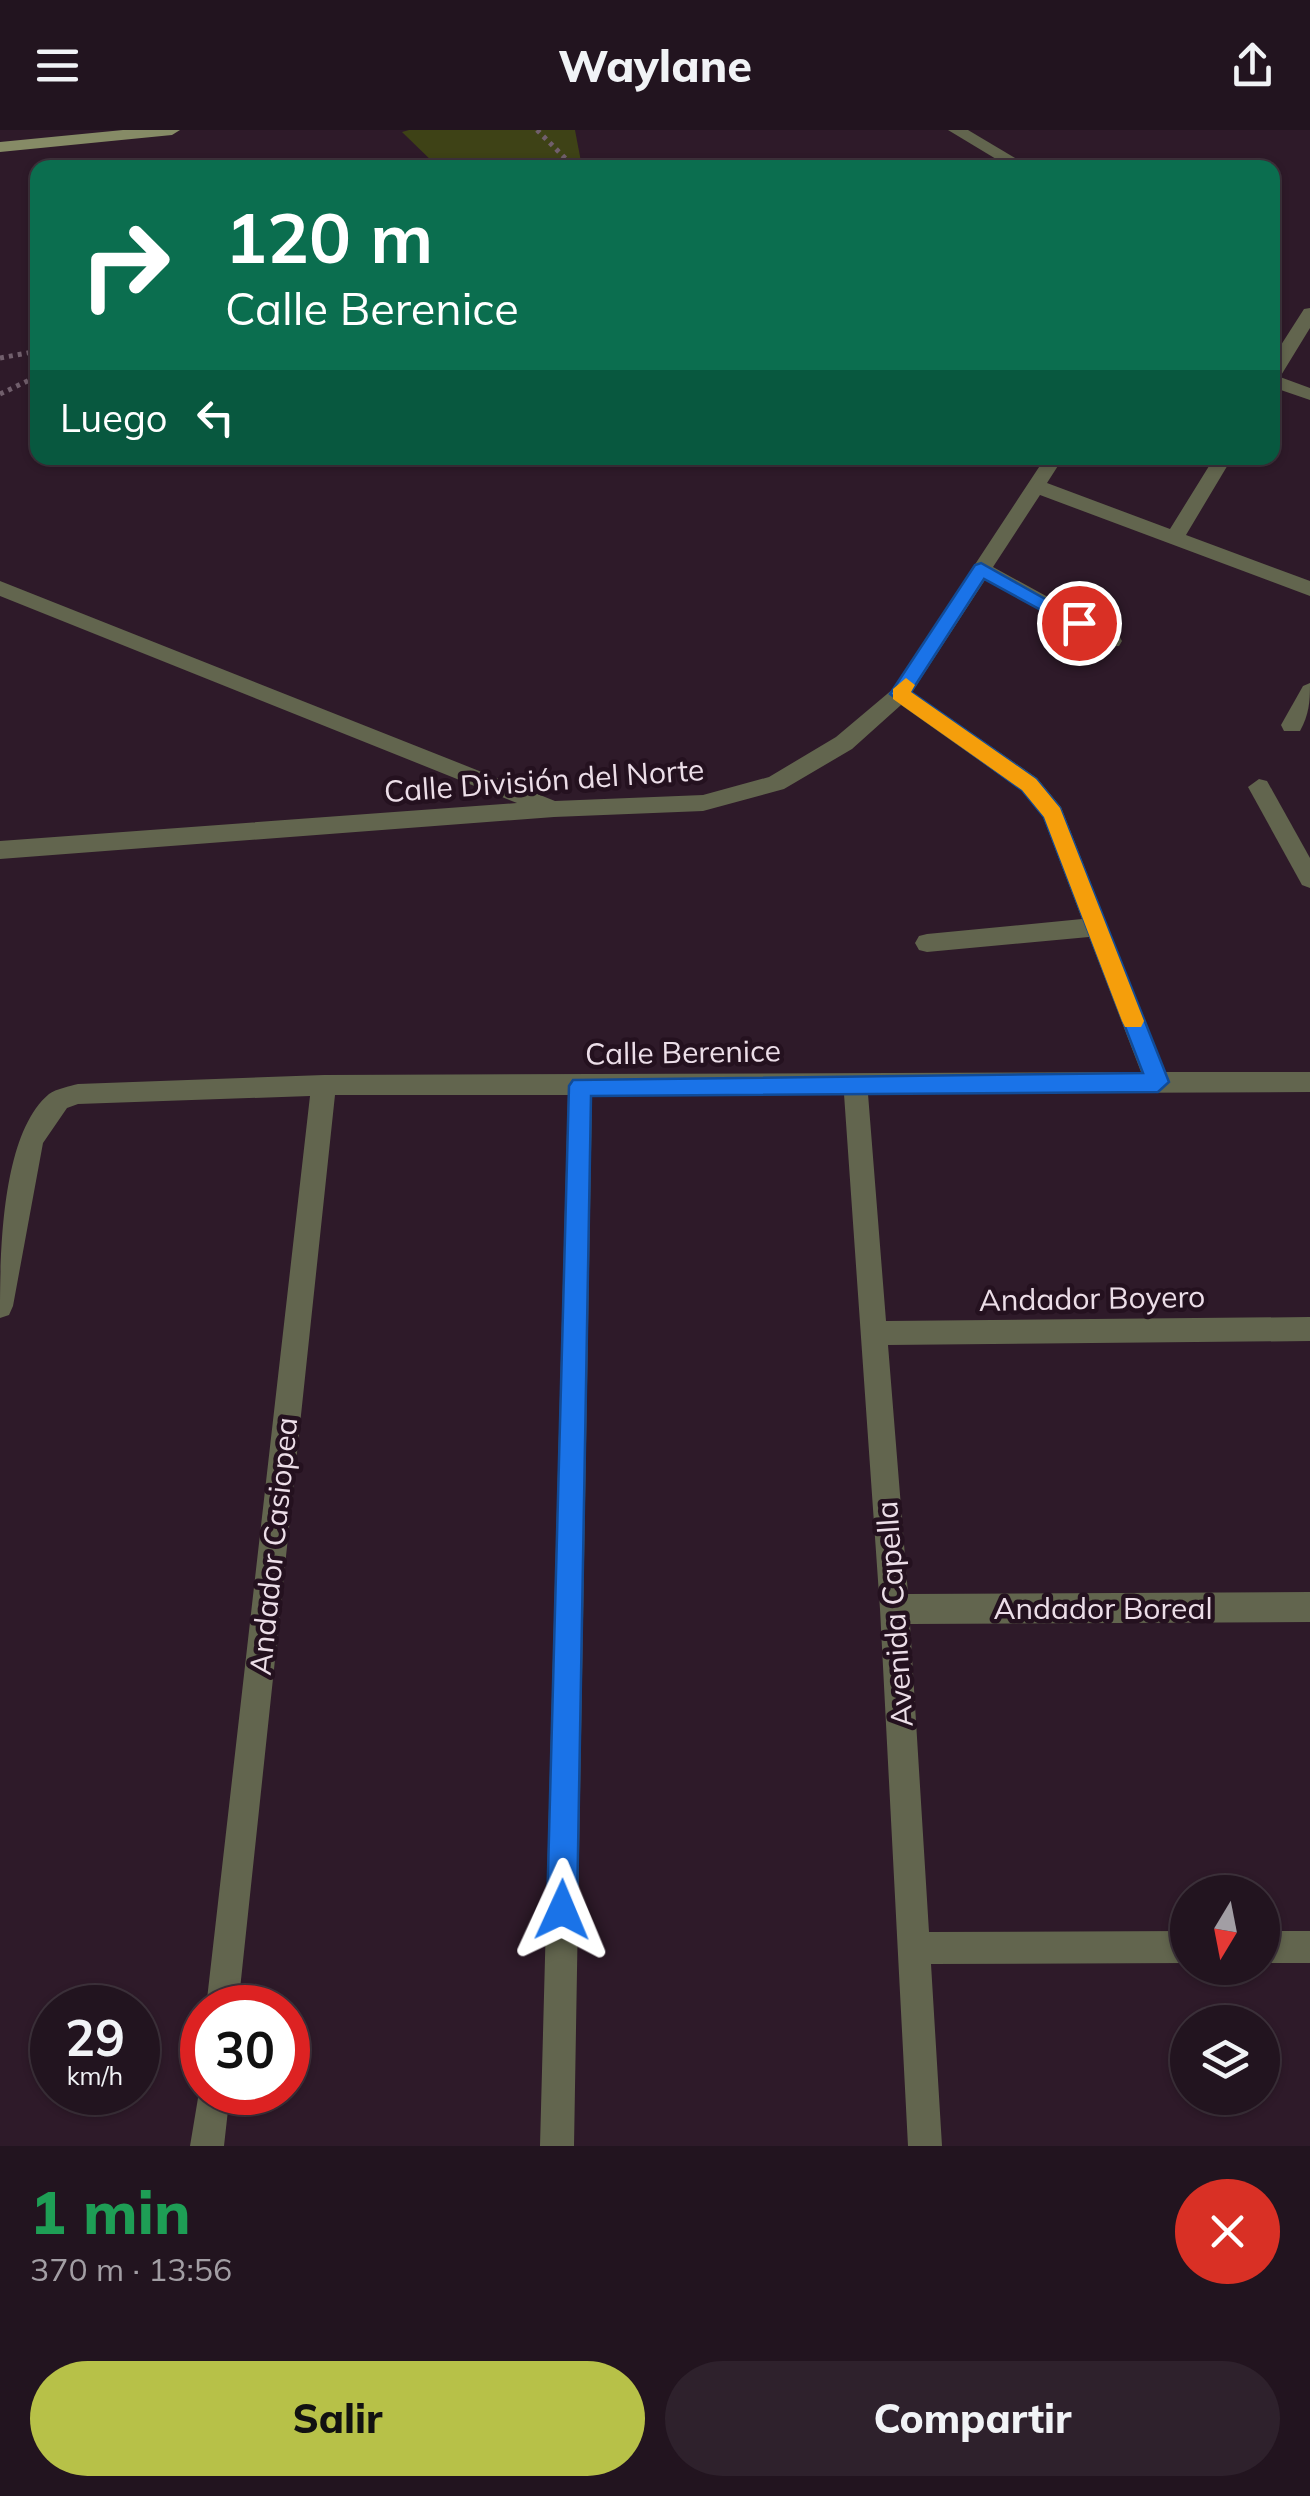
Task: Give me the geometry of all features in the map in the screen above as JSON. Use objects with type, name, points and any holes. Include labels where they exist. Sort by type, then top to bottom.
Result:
[{"type":"main road","points":[[0,147],[168,130]]},
{"type":"street","points":[[956,130],[1010,160]]},
{"type":"street","points":[[1280,365],[1310,314]]},
{"type":"street","points":[[1280,381],[1310,394]]},
{"type":"street","name":"Calle División del Norte","points":[[0,850],[554,809],[703,803],[776,783],[844,743],[900,694],[1049,465]]},
{"type":"street","points":[[1176,536],[1219,465]]},
{"type":"street","points":[[1035,486],[1310,589]]},
{"type":"street","points":[[981,569],[1112,641]]},
{"type":"street","points":[[0,588],[554,809]]},
{"type":"street","points":[[1292,725],[1310,691]]},
{"type":"street","points":[[900,694],[1029,784],[1053,813],[1158,1082]]},
{"type":"street","points":[[1259,787],[1310,879]]},
{"type":"street","points":[[927,943],[1096,927]]},
{"type":"street","name":"Calle Berenice","points":[[0,1306],[31,1140],[58,1101],[104,1092],[324,1085],[1310,1082]]},
{"type":"street","name":"Avenida Capella","points":[[855,1083],[895,1610],[925,2146]]},
{"type":"street","name":"Andador Casiopea","points":[[225,1985],[324,1085]]},
{"type":"street","points":[[557,2146],[580,1086]]},
{"type":"street","name":"Andador Boyero","points":[[874,1332],[1310,1329]]},
{"type":"street","name":"Andador Boreal","points":[[895,1610],[1310,1607]]},
{"type":"street","points":[[912,1948],[1170,1947]]},
{"type":"street","points":[[1280,1947],[1310,1947]]},
{"type":"street","points":[[207,2146],[210,2115]]},
{"type":"path","points":[[537,130],[568,160]]},
{"type":"path","points":[[0,358],[30,352]]},
{"type":"path","points":[[0,394],[30,380]]},
{"type":"green space","points":[[575,130],[581,160],[431,160],[402,132]]},
{"type":"slow traffic","points":[[906,685],[900,694],[1029,784],[1053,813],[1133,1021]]},
{"type":"route","points":[[562,1910],[580,1086],[1158,1082],[1053,813],[1029,784],[900,694],[981,569],[1079,623]]}]
